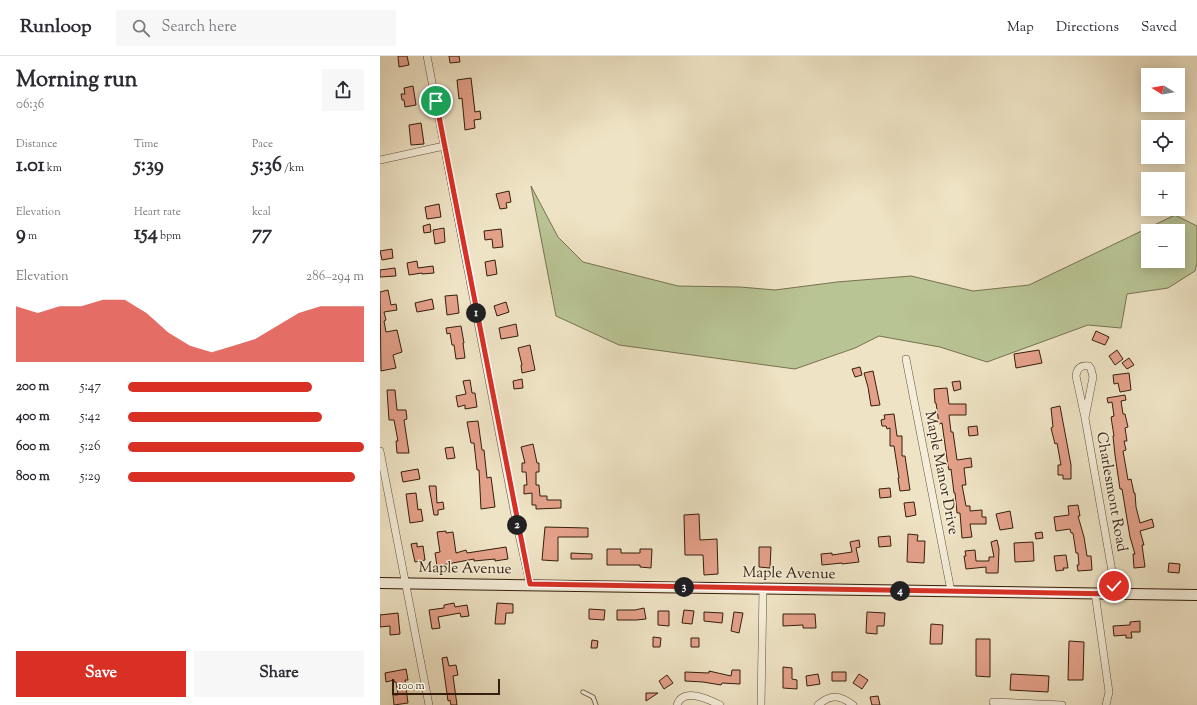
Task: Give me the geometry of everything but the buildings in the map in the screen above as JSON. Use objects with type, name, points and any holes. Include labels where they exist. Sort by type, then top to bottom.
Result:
[{"type":"main road","name":"Maple Avenue","points":[[380,583],[530,584],[1197,595]]},
{"type":"street","points":[[427,56],[530,584]]},
{"type":"street","points":[[380,160],[444,146]]},
{"type":"street","name":"Maple Manor Drive","points":[[906,359],[951,591]]},
{"type":"street","name":"Charlesmont Road","points":[[1085,418],[1093,377],[1089,366],[1083,366],[1077,371],[1076,376],[1085,418],[1116,594]]},
{"type":"street","points":[[380,451],[429,705]]},
{"type":"street","points":[[761,705],[764,588]]},
{"type":"street","points":[[1095,593],[1109,692],[1106,705]]},
{"type":"street","points":[[677,705],[678,700],[684,696],[690,695],[705,698],[720,705]]},
{"type":"street","points":[[818,705],[832,697],[842,698],[853,705]]},
{"type":"street","points":[[993,702],[1062,705]]},
{"type":"lane","points":[[583,692],[592,697],[596,705]]},
{"type":"green space","points":[[531,186],[558,237],[583,262],[678,286],[740,287],[775,290],[837,282],[911,276],[973,291],[1029,285],[1141,231],[1141,268],[1185,268],[1185,224],[1156,224],[1173,216],[1177,216],[1197,226],[1197,263],[1195,271],[1168,288],[1127,294],[1121,328],[1088,325],[987,362],[940,347],[879,336],[855,348],[795,369],[619,345],[556,316]]},
{"type":"route","points":[[436,101],[517,526],[530,584],[1116,594],[1114,586]]}]
